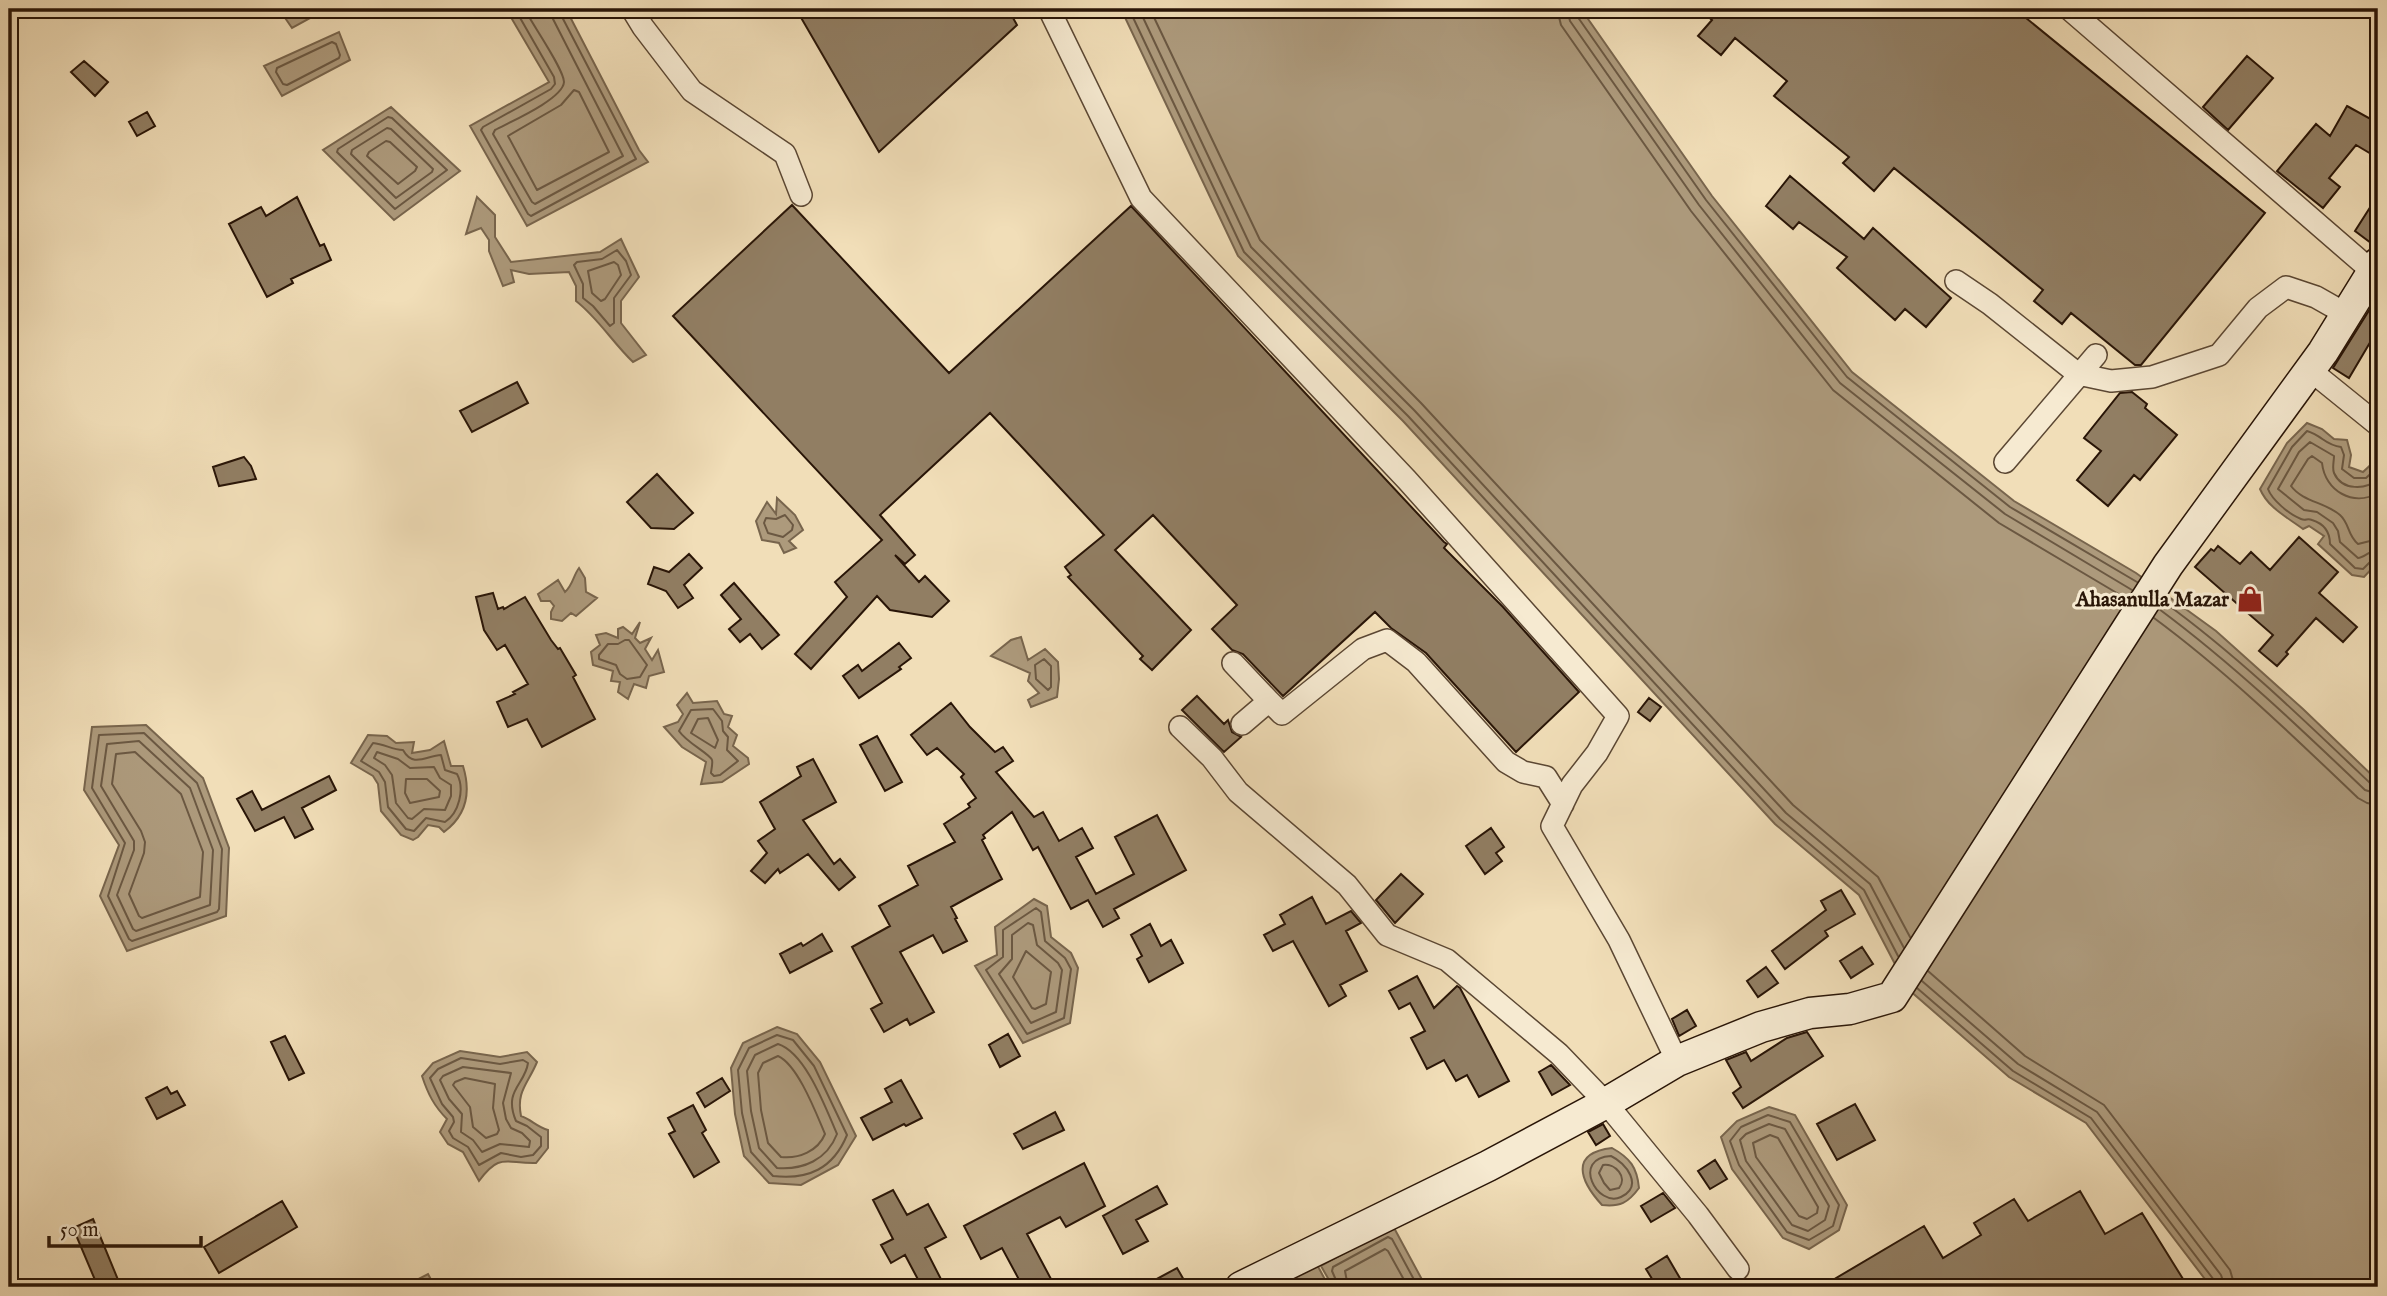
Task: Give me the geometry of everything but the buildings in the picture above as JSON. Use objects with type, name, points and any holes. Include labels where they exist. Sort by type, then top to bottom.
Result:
[{"type":"main road","points":[[1241,1287],[1488,1166],[1606,1103],[1677,1061],[1761,1027],[1810,1013],[1850,1009],[1892,997],[2168,565],[2310,370],[2376,267]]},
{"type":"street","points":[[632,9],[692,91],[785,154],[801,195]]},
{"type":"street","points":[[1049,9],[1141,198],[1407,480],[1618,716],[1597,753],[1572,785],[1552,826],[1619,940],[1677,1061]]},
{"type":"street","points":[[2069,9],[2376,267]]},
{"type":"street","points":[[1956,281],[1990,304],[2078,374],[2111,381],[2151,377],[2219,355],[2258,308],[2286,287],[2316,297],[2346,314]]},
{"type":"street","points":[[2005,462],[2096,355]]},
{"type":"street","points":[[2310,370],[2378,425]]},
{"type":"street","points":[[1233,663],[1282,715],[1363,649],[1387,640],[1416,662],[1506,762],[1523,772],[1546,776],[1563,804]]},
{"type":"street","points":[[1242,724],[1269,701]]},
{"type":"street","points":[[1180,727],[1212,758],[1238,792],[1347,885],[1387,935],[1447,960],[1559,1054],[1606,1103],[1698,1215],[1738,1269]]},
{"type":"water","points":[[279,9],[321,9],[323,11],[292,28]]},
{"type":"water","points":[[516,9],[566,9],[639,150],[648,162],[527,226],[470,126],[549,82],[509,14]]},
{"type":"water","points":[[1121,9],[1581,9],[1712,196],[1852,372],[2014,501],[2136,573],[2216,631],[2378,781],[2378,1287],[2211,1287],[2086,1123],[2009,1077],[1908,989],[1859,895],[1775,824],[1403,421],[1238,256]]},
{"type":"water","points":[[339,32],[350,60],[282,96],[264,66]]},
{"type":"water","points":[[391,107],[460,171],[394,220],[323,150]]},
{"type":"water","points":[[477,197],[495,215],[495,237],[511,262],[600,252],[621,239],[639,277],[621,301],[621,323],[646,355],[633,362],[626,355],[576,301],[576,286],[569,272],[529,274],[511,270],[514,282],[503,286],[489,251],[489,240],[481,228],[466,234]]},
{"type":"water","points":[[2307,423],[2322,429],[2334,439],[2347,440],[2351,455],[2349,467],[2363,472],[2378,460],[2378,562],[2364,577],[2352,575],[2318,544],[2324,536],[2309,526],[2303,529],[2284,516],[2268,502],[2260,489],[2287,443]]},
{"type":"water","points":[[777,498],[795,515],[803,530],[789,541],[796,548],[784,553],[779,543],[762,540],[756,521],[767,502],[776,514]]},
{"type":"water","points":[[579,568],[585,578],[586,592],[597,598],[576,616],[571,613],[562,621],[551,619],[554,606],[550,601],[541,601],[538,594],[558,580],[565,592]]},
{"type":"water","points":[[640,622],[635,638],[640,643],[651,638],[645,649],[652,660],[658,650],[664,672],[649,676],[646,688],[634,684],[628,699],[618,692],[620,682],[611,681],[613,671],[593,665],[591,652],[600,645],[596,635],[606,633],[618,638],[618,629],[623,627],[632,634]]},
{"type":"water","points":[[1021,637],[1028,660],[1045,649],[1058,662],[1057,697],[1031,707],[1028,700],[1039,693],[1028,681],[1030,673],[991,656],[1011,640]]},
{"type":"water","points":[[687,693],[693,703],[717,701],[724,714],[732,716],[728,727],[737,735],[733,746],[748,758],[749,764],[722,782],[701,784],[706,762],[682,747],[664,727],[678,722],[683,714],[677,705]]},
{"type":"water","points":[[146,725],[203,778],[229,848],[226,916],[127,951],[100,896],[119,845],[84,790],[92,727]]},
{"type":"water","points":[[368,735],[387,736],[396,743],[414,742],[412,753],[430,750],[444,741],[451,766],[463,766],[467,794],[458,818],[444,832],[439,827],[428,825],[413,840],[401,835],[381,811],[378,784],[373,776],[351,763]]},
{"type":"water","points":[[1034,899],[1047,906],[1051,937],[1071,953],[1078,968],[1070,1023],[1023,1043],[975,966],[997,955],[995,927]]},
{"type":"water","points":[[777,1027],[797,1034],[820,1062],[856,1136],[838,1165],[801,1185],[769,1183],[744,1156],[735,1114],[731,1068],[743,1043]]},
{"type":"water","points":[[460,1051],[500,1057],[527,1052],[537,1062],[520,1100],[521,1116],[548,1130],[548,1148],[536,1163],[498,1163],[479,1181],[463,1152],[448,1144],[440,1132],[447,1119],[432,1099],[422,1076],[433,1063]]},
{"type":"water","points":[[1769,1107],[1795,1115],[1847,1205],[1839,1230],[1809,1249],[1783,1238],[1732,1169],[1721,1137],[1737,1121]]},
{"type":"water","points":[[1612,1148],[1632,1164],[1639,1188],[1623,1203],[1602,1205],[1584,1178],[1584,1162],[1598,1151]]},
{"type":"water","points":[[1393,1226],[1426,1287],[1333,1287],[1321,1266]]},
{"type":"water","points":[[1314,1259],[1329,1287],[1266,1287]]},
{"type":"water","points":[[428,1274],[435,1287],[403,1287]]},
{"type":"place","name":"Ahasanulla Mazar","points":[[2250,599]]}]
